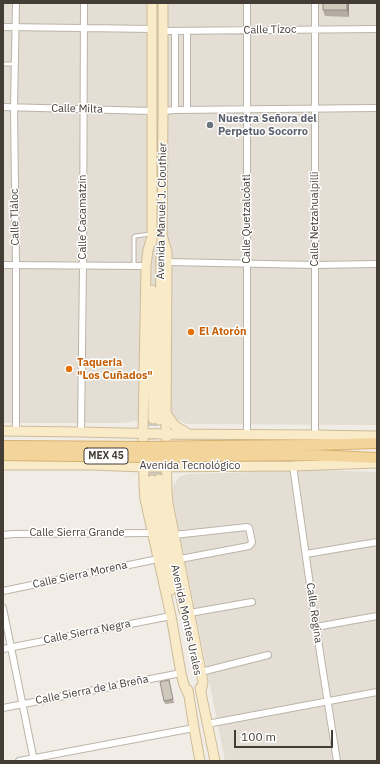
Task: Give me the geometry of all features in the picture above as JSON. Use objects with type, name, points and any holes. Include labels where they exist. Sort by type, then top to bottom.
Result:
[{"type":"main road","name":"Avenida Tecnológico","points":[[3,446],[148,447],[314,440],[377,443]]},
{"type":"main road","name":"Avenida Tecnológico","points":[[3,455],[141,457],[310,455],[375,458]]},
{"type":"street","name":"Calle Tláloc","points":[[16,3],[14,108],[16,431]]},
{"type":"street","name":"Calle Cacamatzin","points":[[81,432],[84,3]]},
{"type":"street","name":"Avenida Manuel J. Clouthier","points":[[152,3],[152,235],[159,418]]},
{"type":"street","name":"Avenida Manuel J. Clouthier","points":[[159,418],[162,236],[163,3]]},
{"type":"street","name":"Calle Quetzalcóatl","points":[[247,3],[247,434]]},
{"type":"street","name":"Calle Netzahualpilli","points":[[314,440],[315,3]]},
{"type":"street","points":[[3,27],[152,28]]},
{"type":"street","name":"Calle Tízoc","points":[[163,32],[377,29]]},
{"type":"street","points":[[175,32],[176,110]]},
{"type":"street","points":[[187,32],[187,110]]},
{"type":"street","name":"Calle Milta","points":[[3,108],[151,111]]},
{"type":"street","points":[[163,111],[377,108]]},
{"type":"street","points":[[152,235],[146,266],[143,433],[145,499],[171,616],[181,673],[189,696]]},
{"type":"street","points":[[162,236],[168,262],[159,418],[166,434],[168,503],[202,672],[203,682],[201,692]]},
{"type":"street","points":[[168,262],[247,264],[377,264]]},
{"type":"street","points":[[3,265],[146,266]]},
{"type":"street","points":[[159,418],[188,434]]},
{"type":"street","name":"Avenida Tecnológico","points":[[3,431],[247,434],[314,440],[377,436]]},
{"type":"street","name":"Avenida Tecnológico","points":[[3,465],[93,465],[143,467],[293,466],[375,458]]},
{"type":"street","name":"Calle Regina","points":[[293,466],[337,761]]},
{"type":"street","name":"Avenida Montes Urales","points":[[200,761],[176,618],[154,504],[155,479],[215,761]]},
{"type":"street","points":[[174,535],[246,527],[249,528],[252,542],[250,546],[180,559]]},
{"type":"street","name":"Calle Sierra Grande","points":[[3,535],[152,533]]},
{"type":"street","points":[[306,554],[377,542]]},
{"type":"street","name":"Calle Sierra Morena","points":[[3,591],[158,559]]},
{"type":"street","points":[[190,612],[252,602]]},
{"type":"street","points":[[3,608],[34,760]]},
{"type":"street","name":"Calle Sierra Negra","points":[[3,649],[171,616]]},
{"type":"street","points":[[316,627],[377,616]]},
{"type":"street","points":[[202,672],[268,655]]},
{"type":"street","name":"Calle Sierra de la Breña","points":[[3,708],[181,673]]},
{"type":"street","points":[[207,724],[377,692]]},
{"type":"street","points":[[19,761],[34,760],[194,728]]},
{"type":"lane","points":[[3,64],[15,64]]},
{"type":"lane","points":[[134,265],[134,237],[152,235]]},
{"type":"shaded area","points":[[3,3],[377,3],[377,425],[187,424],[177,420],[135,421],[123,423],[3,423]]},
{"type":"shaded area","points":[[320,470],[377,472],[377,761],[225,761],[172,495],[173,486],[179,477],[188,474]]},
{"type":"building","points":[[323,3],[347,3],[347,10],[323,10]]},
{"type":"building","points":[[169,680],[173,699],[164,701],[160,682]]},
{"type":"tunnel","points":[[152,480],[153,419]]},
{"type":"tunnel","points":[[159,420],[159,479]]},
{"type":"place","name":"Nuestra Señora del Perpetuo Socorro","points":[[210,125]]},
{"type":"place","name":"El Atorón","points":[[191,332]]},
{"type":"place","name":"Taqueria \"Los Cuñados\"","points":[[69,369]]}]
